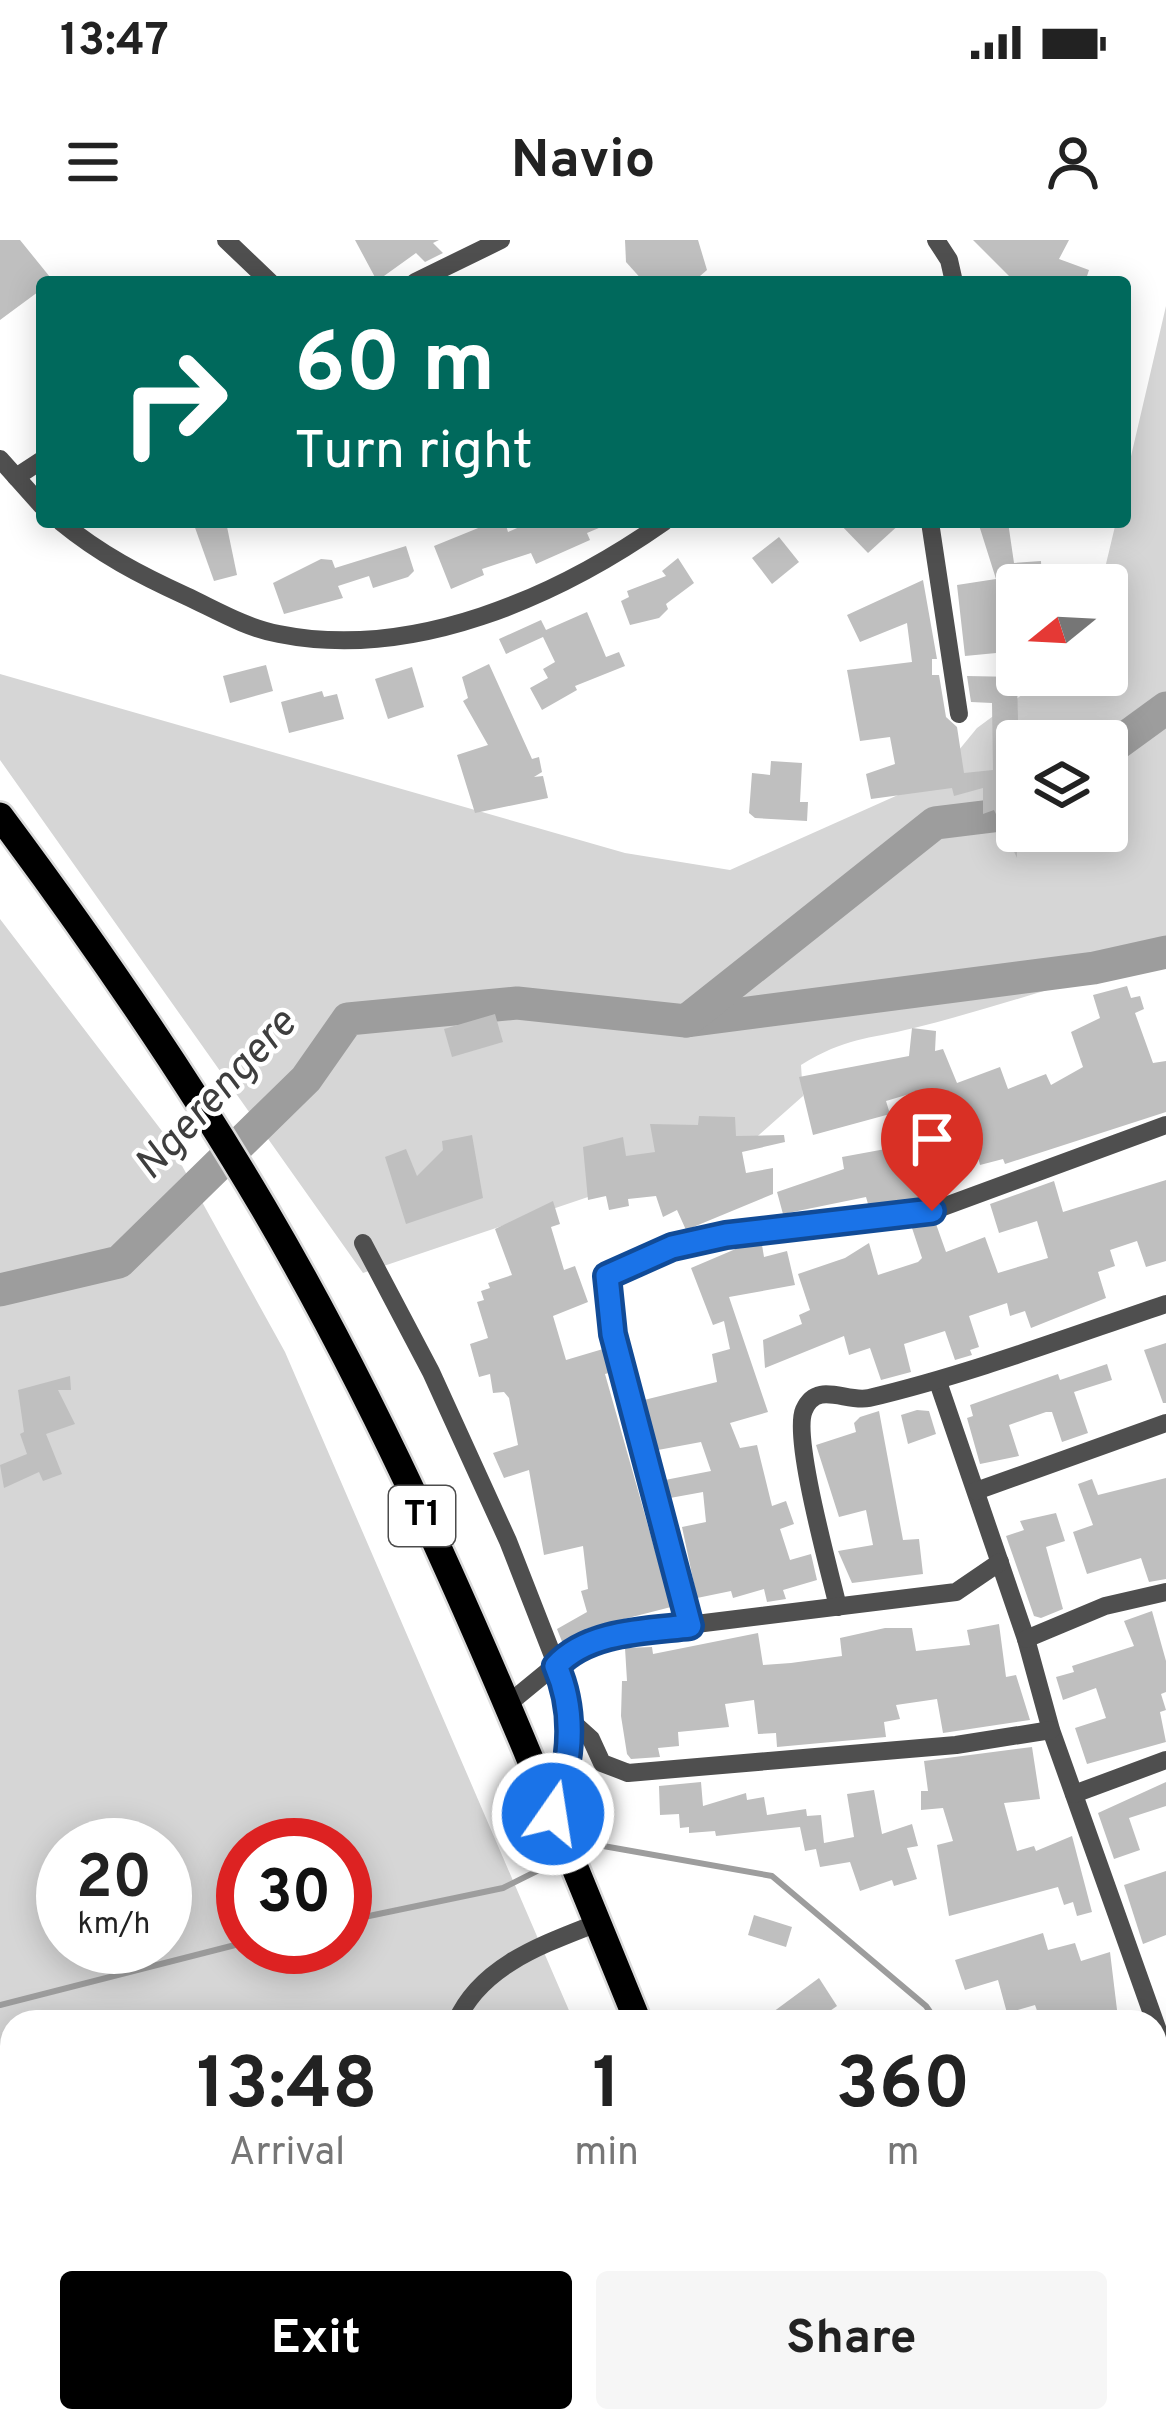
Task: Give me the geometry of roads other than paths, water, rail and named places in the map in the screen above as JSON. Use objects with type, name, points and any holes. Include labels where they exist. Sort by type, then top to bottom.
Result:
[{"type":"highway","name":"T1","points":[[0,816],[263,1207],[407,1485],[508,1705],[633,2010]]},
{"type":"street","points":[[226,240],[264,276]]},
{"type":"street","points":[[427,276],[501,240]]},
{"type":"street","points":[[936,240],[953,276]]},
{"type":"street","points":[[0,458],[36,499]]},
{"type":"street","points":[[16,477],[36,464]]},
{"type":"street","points":[[69,528],[124,568],[260,630],[362,639],[459,622],[526,599],[624,550],[655,528]]},
{"type":"street","points":[[931,528],[959,714]]},
{"type":"street","points":[[690,1626],[613,1334],[607,1276],[672,1247],[726,1235],[932,1211],[1166,1125]]},
{"type":"street","points":[[364,1244],[431,1372],[515,1556],[568,1695],[566,1774],[557,1824]]},
{"type":"street","points":[[838,1607],[803,1448],[804,1408],[826,1393],[859,1400],[938,1382],[1166,1304]]},
{"type":"street","points":[[938,1382],[1026,1639],[1051,1730],[1151,2010]]},
{"type":"street","points":[[976,1491],[1166,1423]]},
{"type":"street","points":[[508,1705],[579,1649],[623,1633],[956,1592],[1000,1562]]},
{"type":"street","points":[[1026,1639],[1105,1606],[1166,1592]]},
{"type":"street","points":[[569,1720],[591,1739],[602,1763],[628,1773],[956,1744],[1051,1730]]},
{"type":"street","points":[[1074,1794],[1166,1760]]},
{"type":"street","points":[[464,2010],[521,1954],[597,1923]]},
{"type":"waterway","name":"Ngerengere","points":[[1128,736],[1166,708]]},
{"type":"waterway","name":"Ngerengere","points":[[0,1290],[119,1262],[306,1079],[348,1019],[517,1003],[686,1021],[935,823],[996,816]]},
{"type":"waterway","points":[[687,1021],[1094,968],[1166,952]]},
{"type":"waterway","points":[[575,1852],[592,1844],[772,1876],[929,2010]]},
{"type":"waterway","points":[[372,1915],[503,1888],[563,1858]]},
{"type":"waterway","points":[[0,2005],[216,1950]]}]
